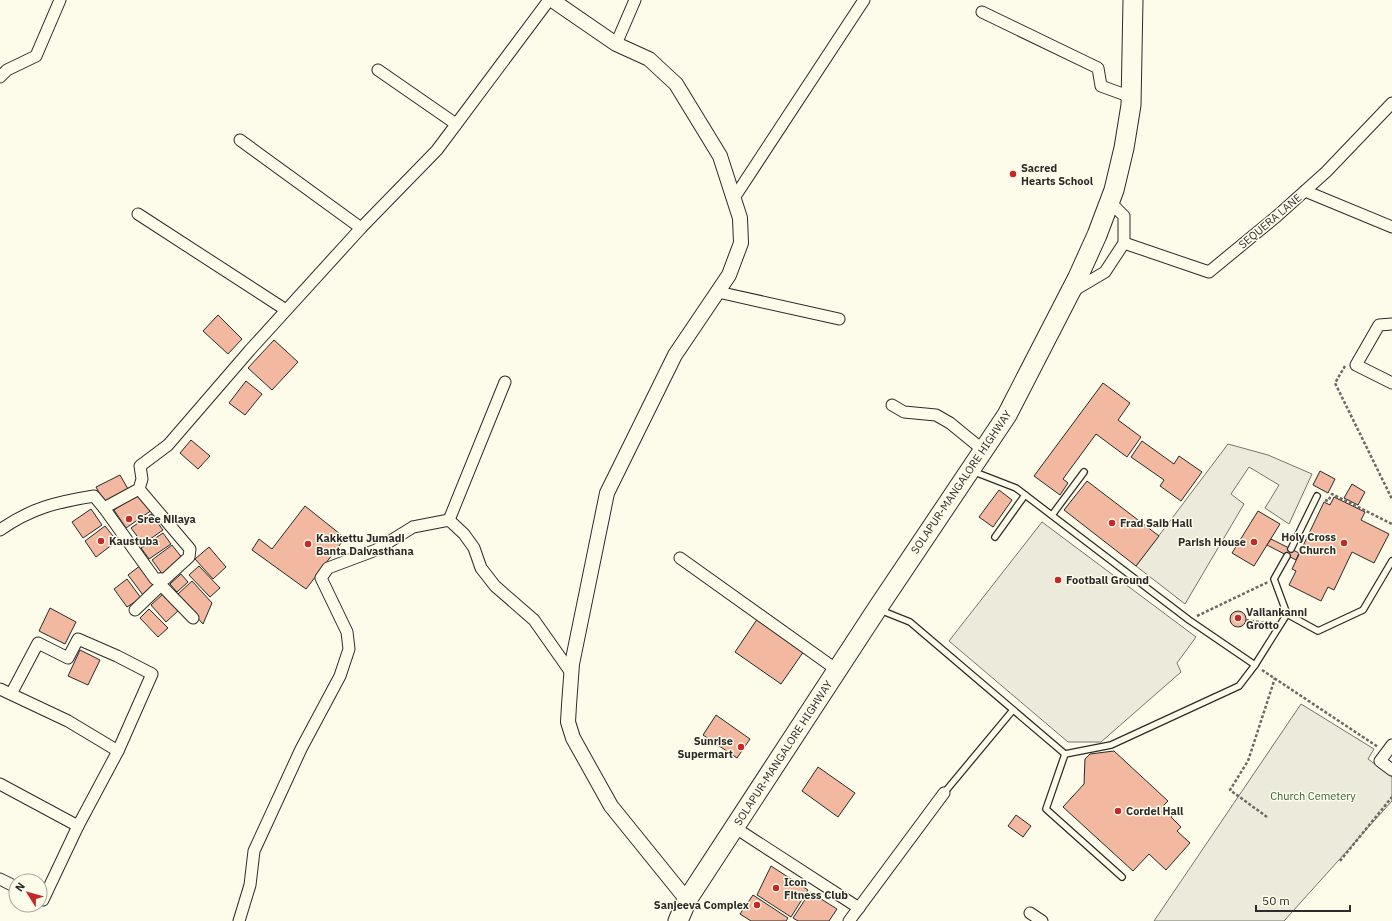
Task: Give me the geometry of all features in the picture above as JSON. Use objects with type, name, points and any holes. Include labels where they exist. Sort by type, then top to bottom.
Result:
[{"type":"highway","name":"SOLAPUR-MANGALORE HIGHWAY","points":[[678,921],[687,900],[734,827],[877,609],[1007,415],[1069,294],[1097,235],[1110,202],[1124,148],[1131,97],[1133,0]]},
{"type":"street","points":[[0,77],[7,70],[36,56],[60,0]]},
{"type":"street","points":[[104,508],[139,489],[142,479],[140,466],[168,445],[208,397],[286,310],[361,228],[437,150],[550,0],[616,44],[649,59],[676,84],[720,156],[740,218],[740,243],[729,275],[675,355],[606,493],[588,578],[572,674],[568,722],[572,738],[611,806],[687,900]]},
{"type":"street","points":[[616,44],[635,0]]},
{"type":"street","points":[[734,198],[864,0]]},
{"type":"street","points":[[982,12],[1098,68],[1101,86],[1131,97]]},
{"type":"street","points":[[378,70],[456,124]]},
{"type":"street","name":"SEQUERA LANE","points":[[1124,242],[1209,272],[1305,192],[1392,103]]},
{"type":"street","points":[[240,140],[361,228]]},
{"type":"street","points":[[1305,192],[1392,227]]},
{"type":"street","points":[[1069,294],[1105,272],[1124,242],[1124,216],[1110,202]]},
{"type":"street","points":[[138,214],[286,310]]},
{"type":"street","points":[[718,292],[839,319]]},
{"type":"street","points":[[1392,324],[1379,325],[1356,365],[1392,383]]},
{"type":"street","points":[[449,520],[505,382]]},
{"type":"street","points":[[892,405],[904,412],[936,415],[950,423],[984,450]]},
{"type":"street","points":[[135,610],[161,582],[189,557],[190,549],[139,489]]},
{"type":"street","points":[[0,530],[19,517],[56,502],[94,496],[155,579],[161,582],[193,618]]},
{"type":"street","points":[[449,520],[464,534],[474,548],[481,568],[495,586],[534,620],[572,674]]},
{"type":"street","points":[[239,921],[250,885],[254,851],[301,749],[340,676],[349,649],[347,632],[321,578],[328,568],[376,550],[413,527],[449,520]]},
{"type":"street","points":[[680,558],[837,670]]},
{"type":"street","points":[[11,694],[38,643],[68,658],[78,639],[117,656],[152,674],[118,751],[78,826],[48,889]]},
{"type":"street","points":[[0,689],[68,721],[118,751]]},
{"type":"street","points":[[1389,749],[1380,761],[1392,770]]},
{"type":"street","points":[[0,784],[78,826]]},
{"type":"street","points":[[849,921],[944,793]]},
{"type":"street","points":[[734,827],[859,908]]},
{"type":"street","points":[[1030,913],[1042,921]]},
{"type":"lane","points":[[970,471],[1016,488],[1189,620],[1254,665]]},
{"type":"lane","points":[[1052,515],[1084,472]]},
{"type":"lane","points":[[995,537],[1026,495]]},
{"type":"lane","points":[[1291,549],[1318,496]]},
{"type":"lane","points":[[1287,556],[1274,579],[1287,614],[1318,631],[1363,610],[1392,561]]},
{"type":"lane","points":[[877,609],[910,622],[1065,754]]},
{"type":"lane","points":[[1065,754],[1111,745],[1239,686],[1287,614]]},
{"type":"lane","points":[[944,793],[1013,710]]},
{"type":"lane","points":[[1065,754],[1046,809],[1122,877]]},
{"type":"path","points":[[1356,365],[1348,360],[1335,383],[1392,499]]},
{"type":"path","points":[[1318,496],[1328,502],[1332,494],[1392,524]]},
{"type":"path","points":[[1189,620],[1274,579]]},
{"type":"path","points":[[1246,620],[1280,625]]},
{"type":"path","points":[[1254,665],[1389,749]]},
{"type":"path","points":[[1268,817],[1230,790],[1248,761],[1275,678]]},
{"type":"path","points":[[1340,861],[1392,797]]},
{"type":"green space","points":[[1228,444],[1268,455],[1312,474],[1289,524],[1265,508],[1279,485],[1249,467],[1231,494],[1244,504],[1185,604],[1136,566]]},
{"type":"green space","name":"Football Ground","points":[[1042,522],[1196,637],[1177,663],[1181,672],[1101,742],[1068,742],[949,641]]},
{"type":"green space","name":"Church Cemetery","points":[[1301,704],[1374,749],[1368,759],[1392,777],[1392,801],[1284,921],[1154,921]]},
{"type":"building","points":[[218,315],[242,339],[228,354],[203,331]]},
{"type":"building","points":[[274,340],[298,362],[272,390],[248,368]]},
{"type":"building","points":[[246,381],[262,394],[245,415],[229,403]]},
{"type":"building","points":[[1103,383],[1130,403],[1118,420],[1141,437],[1127,457],[1096,434],[1063,479],[1068,483],[1060,495],[1034,476]]},
{"type":"building","points":[[191,440],[210,456],[198,469],[180,453]]},
{"type":"building","points":[[1142,441],[1174,464],[1179,456],[1202,472],[1181,501],[1160,486],[1164,480],[1131,457]]},
{"type":"building","points":[[1320,471],[1335,479],[1328,493],[1313,485]]},
{"type":"building","points":[[120,475],[128,489],[104,502],[96,487]]},
{"type":"building","name":"Frad Saib Hall","points":[[1087,481],[1159,536],[1136,566],[1064,510]]},
{"type":"building","points":[[1352,484],[1365,492],[1358,505],[1344,498]]},
{"type":"building","points":[[999,490],[1012,500],[993,527],[979,517]]},
{"type":"building","name":"Sree Nilaya","points":[[140,493],[152,510],[126,528],[114,510]]},
{"type":"building","name":"Holy Cross Church","points":[[1334,497],[1365,512],[1361,520],[1389,534],[1374,563],[1352,552],[1334,590],[1328,587],[1321,601],[1289,585],[1296,571],[1292,569],[1324,502],[1330,505]]},
{"type":"building","name":"Kakkettu Jumadi Banta Daivasthana","points":[[305,506],[345,538],[306,589],[252,550],[259,539],[272,549]]},
{"type":"building","points":[[91,509],[102,525],[83,538],[72,522]]},
{"type":"building","name":"Parish House","points":[[1258,511],[1280,524],[1254,566],[1232,553]]},
{"type":"building","points":[[151,514],[163,530],[143,544],[131,528]]},
{"type":"building","name":"Kaustuba","points":[[105,526],[117,541],[96,557],[85,541]]},
{"type":"building","points":[[163,533],[171,544],[149,559],[141,548]]},
{"type":"building","points":[[1271,539],[1299,553],[1296,560],[1267,545]]},
{"type":"building","points":[[172,545],[183,559],[163,575],[152,560]]},
{"type":"building","points":[[209,547],[226,567],[213,579],[195,559]]},
{"type":"building","points":[[141,565],[156,585],[143,595],[128,575]]},
{"type":"building","points":[[199,566],[220,588],[210,597],[189,575]]},
{"type":"building","points":[[181,574],[188,582],[177,592],[170,584]]},
{"type":"building","points":[[127,579],[141,598],[127,607],[114,589]]},
{"type":"building","points":[[192,581],[212,603],[203,624],[177,595]]},
{"type":"building","points":[[163,594],[179,610],[166,622],[151,605]]},
{"type":"building","points":[[50,608],[76,622],[65,644],[39,631]]},
{"type":"building","points":[[149,609],[168,628],[158,637],[140,618]]},
{"type":"building","name":"Vailankanni Grotto","points":[[1238,611],[1244,613],[1246,619],[1244,625],[1238,627],[1232,625],[1230,619],[1232,613]]},
{"type":"building","points":[[758,618],[804,651],[781,684],[735,652]]},
{"type":"building","points":[[80,650],[100,660],[88,685],[68,676]]},
{"type":"building","points":[[716,715],[750,739],[737,758],[703,735]]},
{"type":"building","name":"Cordel Hall","points":[[1114,751],[1168,801],[1163,806],[1173,815],[1171,817],[1181,827],[1177,831],[1190,843],[1166,870],[1149,854],[1133,871],[1063,807],[1084,784],[1085,759],[1090,754]]},
{"type":"building","points":[[818,767],[855,793],[838,817],[802,791]]},
{"type":"building","points":[[1016,815],[1031,826],[1023,837],[1008,826]]},
{"type":"building","points":[[771,866],[808,890],[791,917],[757,895]]},
{"type":"building","points":[[810,892],[837,909],[829,921],[798,921],[793,918]]},
{"type":"building","name":"Sanjeeva Complex","points":[[753,895],[788,918],[786,921],[751,921],[740,914]]},
{"type":"place","name":"Sacred Hearts School","points":[[1013,174]]},
{"type":"place","name":"Sree Nilaya","points":[[129,519]]},
{"type":"place","name":"Frad Saib Hall","points":[[1112,523]]},
{"type":"place","name":"Kaustuba","points":[[101,541]]},
{"type":"place","name":"Parish House","points":[[1254,542]]},
{"type":"place","name":"Holy Cross Church","points":[[1344,543]]},
{"type":"place","name":"Kakkettu Jumadi Banta Daivasthana","points":[[308,544]]},
{"type":"place","name":"Football Ground","points":[[1058,580]]},
{"type":"place","name":"Vailankanni Grotto","points":[[1238,618]]},
{"type":"place","name":"Sunrise Supermart","points":[[741,747]]},
{"type":"place","name":"Cordel Hall","points":[[1118,811]]},
{"type":"place","name":"Icon Fitness Club","points":[[776,888]]},
{"type":"place","name":"Sanjeeva Complex","points":[[757,905]]}]
